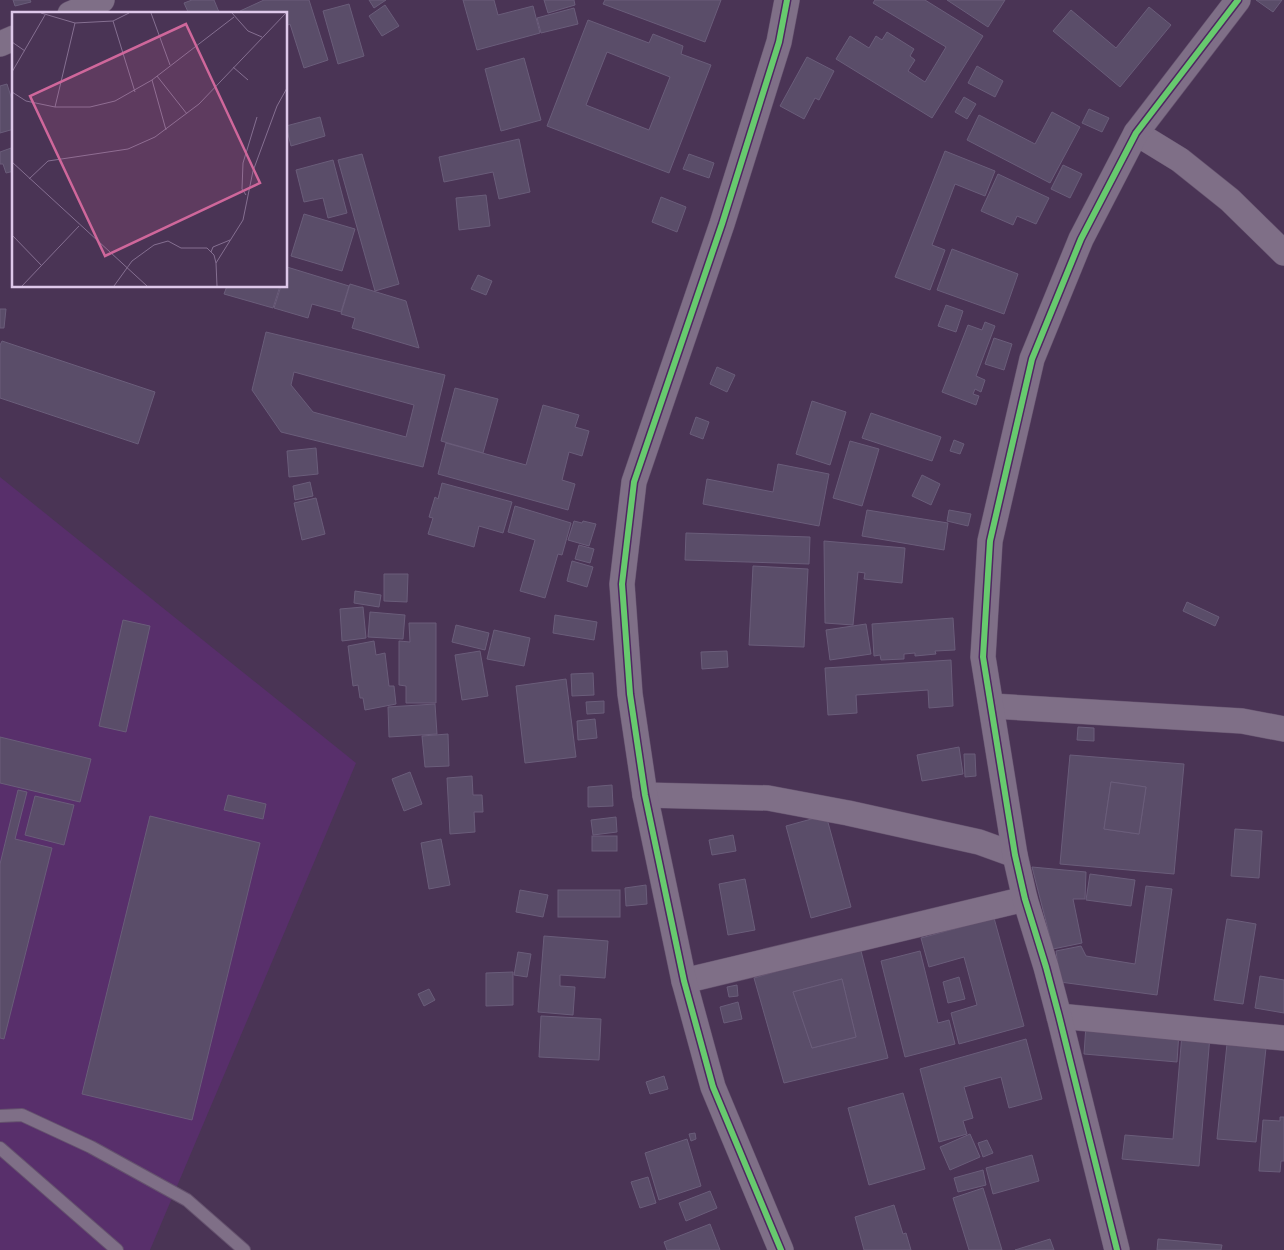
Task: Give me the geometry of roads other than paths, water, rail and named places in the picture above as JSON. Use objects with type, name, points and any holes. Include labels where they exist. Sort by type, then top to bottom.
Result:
[{"type":"street","points":[[75,12],[102,0]]},
{"type":"street","points":[[781,1250],[713,1087],[684,981],[645,794],[630,694],[622,584],[634,482],[722,224],[779,42],[787,0]]},
{"type":"street","points":[[1117,1250],[1059,1016],[1025,899],[1015,855],[983,657],[990,541],[1032,359],[1081,239],[1136,133],[1238,0]]},
{"type":"street","points":[[0,44],[12,39]]},
{"type":"street","points":[[1136,133],[1180,160],[1230,200],[1284,253]]},
{"type":"street","points":[[992,706],[1242,721],[1284,728]]},
{"type":"street","points":[[645,794],[768,798],[848,813],[979,842],[1015,855]]},
{"type":"street","points":[[684,981],[1025,899]]},
{"type":"street","points":[[1059,1016],[1284,1038]]},
{"type":"lane","points":[[0,1116],[22,1115],[91,1147],[187,1200],[244,1250]]},
{"type":"lane","points":[[0,1148],[117,1250]]}]
